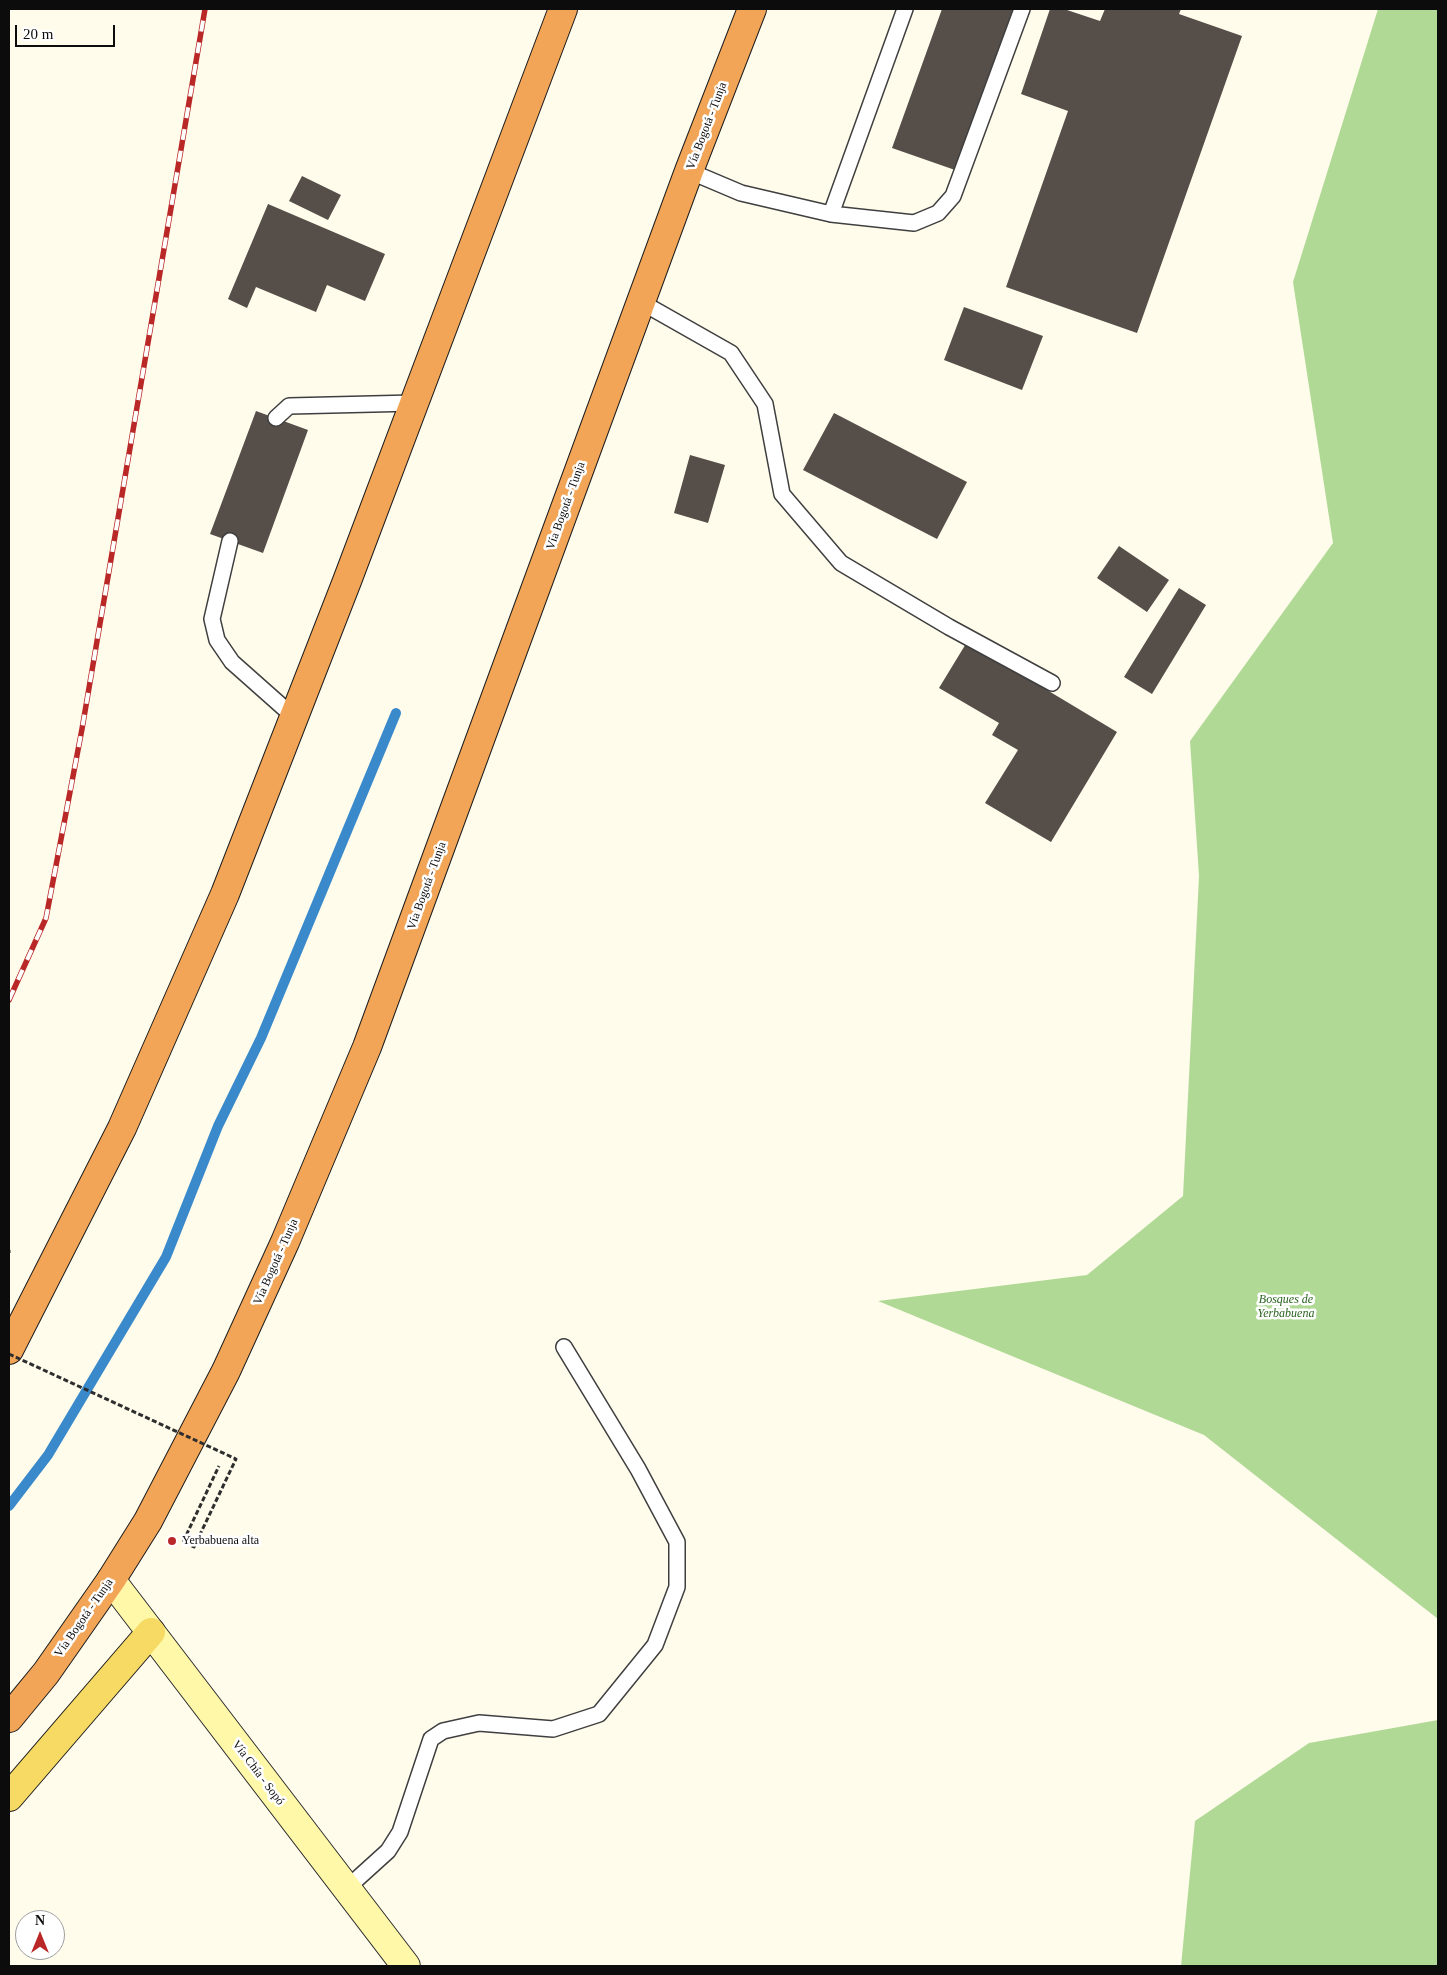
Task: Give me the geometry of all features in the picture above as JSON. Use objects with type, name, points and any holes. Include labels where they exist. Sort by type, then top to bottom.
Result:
[{"type":"highway","points":[[9,1350],[122,1128],[225,894],[563,9]]},
{"type":"highway","name":"Vía Bogotá - Tunja","points":[[9,1718],[46,1672],[111,1580],[148,1521],[226,1371],[322,1156],[371,1037],[689,171],[752,9]]},
{"type":"main road","points":[[9,1797],[151,1632]]},
{"type":"street","name":"Vía Chía - Sopó","points":[[111,1580],[406,1966]]},
{"type":"lane","points":[[831,214],[905,9]]},
{"type":"lane","points":[[689,171],[741,193],[831,214],[914,223],[938,213],[953,196],[1022,9]]},
{"type":"lane","points":[[641,302],[731,353],[765,404],[782,494],[841,563],[949,627],[1052,683]]},
{"type":"lane","points":[[276,418],[289,406],[414,403]]},
{"type":"lane","points":[[230,541],[212,619],[217,640],[232,662],[294,717]]},
{"type":"lane","points":[[346,1889],[388,1851],[400,1832],[431,1739],[443,1731],[479,1723],[553,1730],[599,1714],[656,1646],[676,1588],[676,1542],[638,1469],[564,1347]]},
{"type":"path","points":[[9,1354],[236,1459],[194,1547],[183,1542],[219,1466]]},
{"type":"green space","name":"Bosques de Yerbabuena","points":[[1378,9],[1438,9],[1438,1619],[1204,1435],[878,1301],[1087,1275],[1183,1196],[1199,876],[1190,741],[1333,543],[1293,282]]},
{"type":"green space","points":[[1438,1720],[1438,1966],[1181,1966],[1195,1821],[1309,1743]]},
{"type":"building","points":[[942,9],[1014,9],[955,170],[892,148]]},
{"type":"building","points":[[1050,9],[1064,9],[1100,21],[1105,9],[1181,9],[1179,14],[1242,36],[1137,333],[1006,287],[1068,111],[1021,94]]},
{"type":"building","points":[[302,176],[341,195],[328,220],[289,201]]},
{"type":"building","points":[[268,204],[385,254],[365,301],[327,285],[316,312],[256,287],[247,308],[228,299]]},
{"type":"building","points":[[964,307],[1043,336],[1022,390],[944,360]]},
{"type":"building","points":[[256,411],[308,430],[263,553],[210,534]]},
{"type":"building","points":[[834,413],[967,482],[937,539],[803,470]]},
{"type":"building","points":[[690,455],[725,465],[708,523],[674,513]]},
{"type":"building","points":[[1119,546],[1169,580],[1147,612],[1097,578]]},
{"type":"building","points":[[1179,588],[1206,605],[1152,694],[1124,677]]},
{"type":"building","points":[[967,642],[1117,732],[1051,842],[985,803],[1018,750],[992,735],[999,723],[939,688]]},
{"type":"waterway","points":[[9,1506],[48,1455],[166,1257],[218,1126],[261,1038],[396,713]]},
{"type":"railway","points":[[9,1000],[46,918],[82,729],[205,9]]},
{"type":"place","name":"Yerbabuena alta","points":[[172,1541]]}]
